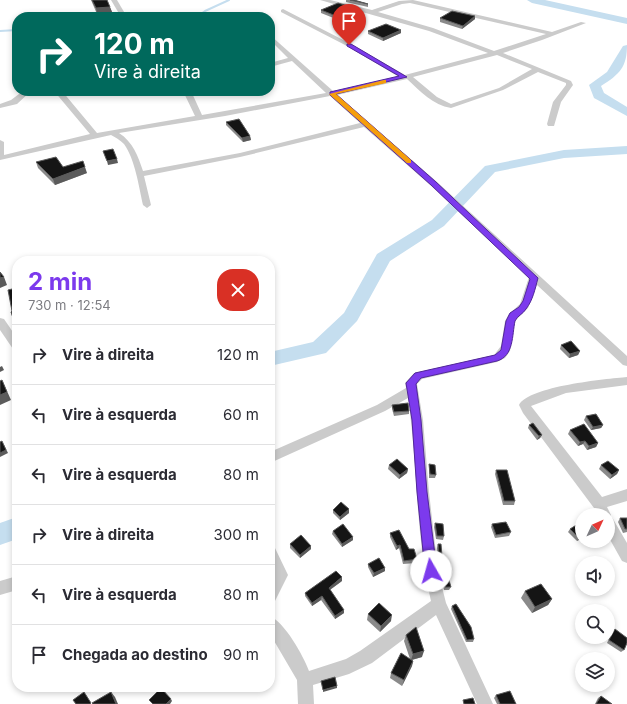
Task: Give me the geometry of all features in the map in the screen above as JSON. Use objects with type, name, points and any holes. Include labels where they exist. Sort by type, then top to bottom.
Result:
[{"type":"street","points":[[114,0],[120,12]]},
{"type":"street","points":[[323,0],[373,12],[432,30],[565,80],[570,85],[557,102],[551,124]]},
{"type":"street","points":[[373,12],[401,2],[410,1],[552,34]]},
{"type":"street","points":[[283,11],[406,76],[444,105],[451,106],[501,89],[538,69]]},
{"type":"street","points":[[0,142],[0,158],[112,132],[332,94],[496,53],[583,23]]},
{"type":"street","points":[[275,42],[292,59],[434,183],[534,278],[627,362]]},
{"type":"street","points":[[275,64],[292,59]]},
{"type":"street","points":[[0,106],[14,102],[21,96]]},
{"type":"street","points":[[62,96],[96,136]]},
{"type":"street","points":[[189,96],[199,118]]},
{"type":"street","points":[[139,174],[240,155],[366,124]]},
{"type":"street","points":[[112,132],[123,139],[130,148],[147,205]]},
{"type":"street","points":[[485,704],[439,604],[431,571],[411,383],[418,376],[497,358],[502,355],[505,351],[510,321],[513,316],[522,309],[527,301],[534,278]]},
{"type":"street","points":[[0,322],[12,339]]},
{"type":"street","points":[[600,508],[526,410],[525,405],[528,402],[565,389],[627,381]]},
{"type":"street","points":[[275,456],[381,408],[412,390]]},
{"type":"street","points":[[604,508],[627,495]]},
{"type":"street","points":[[615,535],[627,556]]},
{"type":"street","points":[[275,563],[281,575],[275,586]]},
{"type":"street","points":[[0,588],[12,584]]},
{"type":"street","points":[[305,680],[349,666],[366,657],[439,604]]},
{"type":"street","points":[[275,628],[300,668],[305,680],[306,704]]},
{"type":"building","points":[[92,0],[107,0],[110,7],[96,8]]},
{"type":"building","points":[[338,3],[361,10],[346,20],[321,10]]},
{"type":"building","points":[[452,11],[475,16],[463,26],[440,18]]},
{"type":"building","points":[[386,24],[401,30],[383,38],[368,31]]},
{"type":"building","points":[[239,119],[250,136],[242,138],[226,122]]},
{"type":"building","points":[[113,149],[117,159],[107,161],[103,151]]},
{"type":"building","points":[[56,157],[63,167],[83,161],[85,167],[53,179],[36,162]]},
{"type":"building","points":[[0,272],[4,277],[0,278]]},
{"type":"building","points":[[12,289],[12,311],[8,290]]},
{"type":"building","points":[[571,341],[580,351],[570,354],[561,345]]},
{"type":"building","points":[[2,380],[7,392],[0,395],[0,381]]},
{"type":"building","points":[[408,403],[409,411],[394,412],[392,405]]},
{"type":"building","points":[[596,414],[603,425],[593,427],[586,416]]},
{"type":"building","points":[[533,423],[542,435],[539,436],[529,425]]},
{"type":"building","points":[[584,424],[598,443],[589,446],[585,441],[580,442],[570,430]]},
{"type":"building","points":[[2,441],[6,450],[0,453],[0,442]]},
{"type":"building","points":[[397,459],[408,469],[400,475],[389,465]]},
{"type":"building","points":[[608,461],[619,470],[612,475],[601,465]]},
{"type":"building","points":[[429,464],[435,465],[436,475],[430,474]]},
{"type":"building","points":[[496,470],[507,470],[515,501],[504,501]]},
{"type":"building","points":[[341,502],[349,509],[340,517],[333,510]]},
{"type":"building","points":[[620,518],[627,518],[627,529],[625,529]]},
{"type":"building","points":[[506,522],[511,532],[496,535],[492,524]]},
{"type":"building","points":[[435,523],[443,524],[444,536],[437,536]]},
{"type":"building","points":[[343,524],[353,537],[342,544],[333,531]]},
{"type":"building","points":[[575,526],[575,534],[570,529]]},
{"type":"building","points":[[399,530],[409,549],[414,549],[417,559],[404,561],[400,545],[397,546],[390,533]]},
{"type":"building","points":[[301,535],[311,546],[300,555],[290,544]]},
{"type":"building","points":[[438,544],[441,544],[442,556],[439,556]]},
{"type":"building","points":[[379,558],[385,568],[374,573],[368,564]]},
{"type":"building","points":[[336,571],[342,577],[329,588],[344,610],[335,616],[322,596],[312,603],[305,593]]},
{"type":"building","points":[[443,577],[448,577],[451,587],[445,587]]},
{"type":"building","points":[[541,584],[552,599],[535,607],[525,591]]},
{"type":"building","points":[[379,603],[392,615],[381,626],[368,614]]},
{"type":"building","points":[[456,604],[471,627],[474,639],[467,640],[452,606]]},
{"type":"building","points":[[416,627],[424,651],[413,654],[406,635]]},
{"type":"building","points":[[615,629],[627,638],[627,643],[624,650],[615,644]]},
{"type":"building","points":[[401,653],[413,661],[404,680],[391,673]]},
{"type":"building","points":[[335,677],[337,686],[323,690],[321,681]]},
{"type":"building","points":[[510,691],[516,704],[500,704],[496,695]]},
{"type":"building","points":[[84,692],[91,703],[76,704],[73,700]]},
{"type":"building","points":[[111,692],[116,704],[92,703]]},
{"type":"building","points":[[157,692],[165,692],[171,699],[166,704],[153,704],[149,700]]},
{"type":"building","points":[[601,696],[612,704],[596,704]]},
{"type":"building","points":[[473,698],[475,704],[464,704],[463,700]]},
{"type":"waterway","points":[[204,12],[229,0]]},
{"type":"waterway","points":[[532,0],[627,21]]},
{"type":"waterway","points":[[0,31],[12,30]]},
{"type":"waterway","points":[[627,48],[612,74],[595,85],[598,95],[627,112]]},
{"type":"waterway","points":[[275,358],[319,348],[351,317],[383,258],[438,223],[490,169],[564,154],[627,150]]},
{"type":"waterway","points":[[0,534],[12,530]]},
{"type":"slow traffic","points":[[384,82],[332,94],[409,162]]},
{"type":"route","points":[[349,45],[404,77],[332,94],[434,183],[534,278],[527,301],[522,309],[513,316],[510,321],[508,341],[502,355],[497,358],[452,367],[418,376],[411,383],[431,571]]}]
